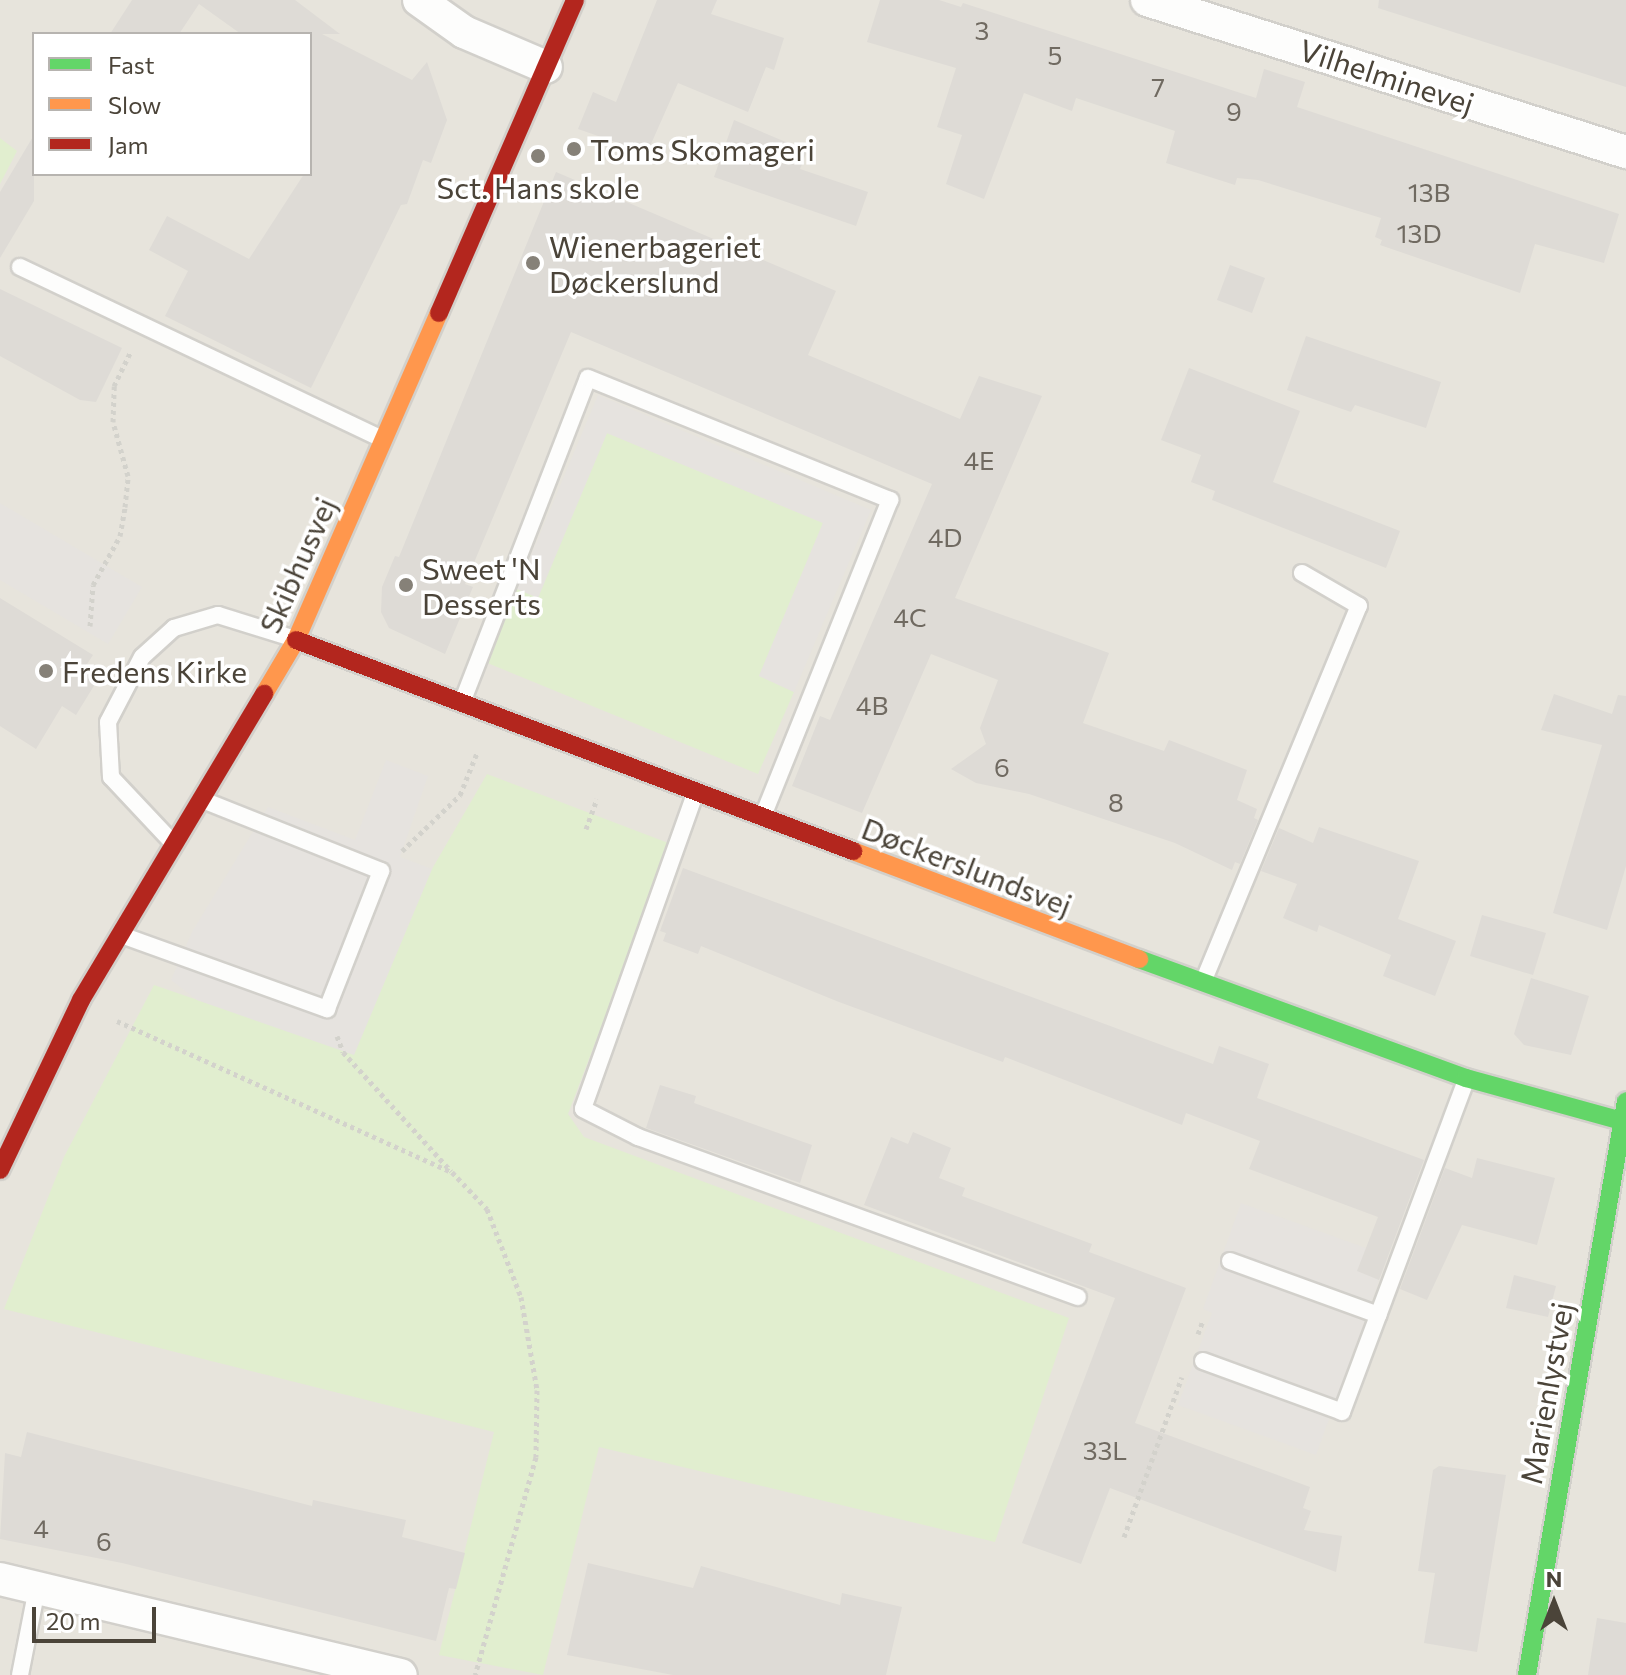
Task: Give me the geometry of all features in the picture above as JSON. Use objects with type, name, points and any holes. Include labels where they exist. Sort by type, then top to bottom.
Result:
[{"type":"street","points":[[419,0],[464,32],[546,67]]},
{"type":"street","name":"Skibhusvej","points":[[0,1170],[33,1094],[119,934],[296,640],[575,0]]},
{"type":"street","name":"Vilhelminevej","points":[[1147,0],[1626,152]]},
{"type":"street","name":"Døckerslundsvej","points":[[296,640],[1202,984],[1466,1078],[1623,1121]]},
{"type":"street","name":"Marienlystvej","points":[[1527,1675],[1626,1101]]},
{"type":"street","points":[[0,1579],[401,1675]]},
{"type":"lane","points":[[20,267],[384,439]]},
{"type":"lane","points":[[462,701],[588,378],[890,500],[762,818]]},
{"type":"lane","points":[[1202,984],[1359,606],[1302,573]]},
{"type":"lane","points":[[173,843],[111,777],[108,722],[142,657],[174,628],[218,615],[296,640]]},
{"type":"lane","points":[[696,793],[583,1109],[638,1137],[1078,1297]]},
{"type":"lane","points":[[119,934],[327,1009],[381,871],[200,799]]},
{"type":"lane","points":[[1203,1361],[1342,1412],[1466,1078]]},
{"type":"lane","points":[[1230,1261],[1378,1315]]},
{"type":"lane","points":[[20,1675],[37,1588]]},
{"type":"path","points":[[90,626],[93,585],[120,536],[125,507],[128,476],[113,422],[114,386],[144,325]]},
{"type":"path","points":[[381,871],[460,795],[468,775]]},
{"type":"path","points":[[121,1023],[452,1172]]},
{"type":"path","points":[[343,1052],[487,1209],[521,1297],[537,1390],[536,1457],[475,1675]]},
{"type":"path","points":[[1194,1344],[1203,1320]]},
{"type":"path","points":[[1124,1537],[1184,1371]]},
{"type":"shaded area","points":[[0,0],[1626,0],[1626,1675],[0,1675]]},
{"type":"shaded area","points":[[598,395],[871,510],[794,692],[759,676],[823,523],[607,433],[538,598],[517,589]]},
{"type":"shaded area","points":[[0,503],[142,587],[108,644],[0,580]]},
{"type":"shaded area","points":[[386,760],[428,776],[400,857],[432,869],[354,1055],[197,1000],[171,980],[192,932],[268,807],[355,840]]},
{"type":"shaded area","points":[[1241,1203],[1388,1256],[1316,1455],[1178,1405],[1212,1313],[1203,1309]]},
{"type":"green space","points":[[0,138],[17,151],[0,184]]},
{"type":"green space","points":[[607,433],[823,523],[759,676],[794,692],[758,774],[485,662],[517,589],[538,597]]},
{"type":"green space","points":[[487,774],[671,844],[568,1114],[584,1137],[1069,1318],[995,1542],[599,1447],[543,1675],[439,1655],[494,1432],[4,1309],[64,1157],[154,985],[354,1054],[432,869]]},
{"type":"building","points":[[132,0],[295,0],[340,34],[322,34],[412,80],[427,62],[447,120],[431,163],[423,160],[407,204],[401,205],[311,388],[165,316],[188,271],[149,250],[167,216],[249,259],[303,176],[312,176],[312,32],[238,32],[199,4],[180,32],[111,32]]},
{"type":"building","points":[[657,0],[717,0],[711,14],[784,38],[774,70],[766,67],[748,112],[678,83],[647,153],[578,129],[593,92],[616,102]]},
{"type":"building","points":[[880,0],[939,0],[961,7],[963,3],[1256,98],[1264,69],[1305,82],[1297,107],[1619,214],[1604,263],[1535,244],[1520,293],[1380,245],[1382,240],[1375,237],[1381,218],[1258,180],[1237,178],[1235,185],[1166,163],[1175,131],[1076,98],[1072,111],[1024,93],[984,199],[946,184],[962,135],[937,127],[956,68],[867,42]]},
{"type":"building","points":[[1379,0],[1626,0],[1626,87],[1378,8]]},
{"type":"building","points":[[734,120],[807,151],[800,169],[868,192],[856,226],[714,177]]},
{"type":"building","points":[[32,138],[34,201],[0,258],[0,192]]},
{"type":"building","points":[[556,172],[836,291],[808,355],[960,419],[979,376],[1042,396],[955,598],[1109,653],[1083,723],[1164,751],[1169,740],[1247,770],[1237,800],[1257,809],[1254,818],[1258,820],[1240,864],[1235,862],[1232,870],[1175,843],[1029,794],[976,783],[951,769],[986,744],[980,728],[998,680],[931,654],[862,813],[792,786],[820,716],[830,720],[932,484],[571,332],[465,584],[473,587],[445,654],[389,628],[381,612],[382,587],[395,556],[399,557]]},
{"type":"building","points":[[1230,265],[1265,278],[1252,313],[1217,300]]},
{"type":"building","points":[[0,289],[122,348],[96,402],[80,400],[0,356]]},
{"type":"building","points":[[1306,336],[1441,382],[1426,428],[1355,405],[1351,412],[1287,390]]},
{"type":"building","points":[[1189,368],[1300,411],[1273,482],[1400,531],[1386,568],[1212,500],[1215,491],[1191,482],[1201,455],[1161,440]]},
{"type":"building","name":"Fredens Kirke","points":[[0,598],[93,655],[85,667],[100,676],[76,715],[62,706],[36,749],[0,726]]},
{"type":"building","points":[[1554,694],[1612,714],[1618,695],[1626,696],[1626,866],[1607,930],[1553,913],[1602,745],[1541,730]]},
{"type":"building","points":[[1319,827],[1419,861],[1398,919],[1456,941],[1435,996],[1383,976],[1391,955],[1319,925],[1317,932],[1283,918],[1297,884],[1261,871],[1279,828],[1313,843]]},
{"type":"building","points":[[683,868],[1213,1064],[1219,1046],[1269,1064],[1257,1098],[1424,1160],[1379,1280],[1357,1271],[1378,1217],[1249,1169],[1260,1141],[1186,1113],[1182,1125],[1005,1057],[1003,1062],[839,1002],[701,946],[698,954],[663,941],[666,933],[660,931]]},
{"type":"building","points":[[1482,915],[1546,933],[1533,975],[1470,956]]},
{"type":"building","points":[[1531,978],[1589,996],[1571,1055],[1524,1045],[1514,1034]]},
{"type":"building","points":[[660,1085],[696,1096],[694,1103],[812,1145],[800,1183],[646,1128]]},
{"type":"building","points":[[913,1132],[951,1148],[939,1178],[965,1188],[962,1196],[1092,1244],[1089,1252],[1186,1288],[1135,1423],[1310,1487],[1303,1508],[1311,1511],[1304,1530],[1342,1536],[1336,1572],[1110,1488],[1081,1564],[1022,1543],[1115,1298],[864,1205],[891,1137],[908,1144]]},
{"type":"building","points":[[1477,1158],[1555,1178],[1537,1245],[1462,1225],[1427,1300],[1400,1289],[1445,1168],[1472,1178]]},
{"type":"building","points":[[1514,1275],[1556,1286],[1548,1317],[1506,1308]]},
{"type":"building","points":[[27,1432],[312,1506],[313,1500],[406,1520],[402,1537],[465,1553],[456,1589],[449,1588],[436,1641],[122,1563],[0,1539],[5,1453],[21,1457]]},
{"type":"building","points":[[1439,1466],[1506,1475],[1477,1652],[1424,1643],[1435,1573],[1418,1571],[1433,1470]]},
{"type":"building","points":[[588,1563],[693,1588],[701,1566],[840,1605],[842,1593],[902,1607],[886,1675],[673,1675],[567,1655]]},
{"type":"building","points":[[1597,1618],[1626,1623],[1626,1675],[1588,1675]]},
{"type":"traffic: fast","points":[[1139,959],[1466,1078],[1626,1122]]},
{"type":"traffic: fast","points":[[1527,1675],[1626,1101]]},
{"type":"traffic: slow","points":[[264,694],[296,640],[439,313]]},
{"type":"traffic: slow","points":[[853,851],[1139,959]]},
{"type":"traffic: jam","points":[[439,313],[575,0]]},
{"type":"traffic: jam","points":[[296,640],[853,851]]},
{"type":"traffic: jam","points":[[0,1170],[81,1000],[264,694]]},
{"type":"place","name":"Toms Skomageri","points":[[574,149]]},
{"type":"place","name":"Sct. Hans skole","points":[[538,156]]},
{"type":"place","name":"Wienerbageriet Døckerslund","points":[[533,263]]},
{"type":"place","name":"Sweet 'N Desserts","points":[[406,585]]},
{"type":"place","name":"Fredens Kirke","points":[[46,671]]}]
